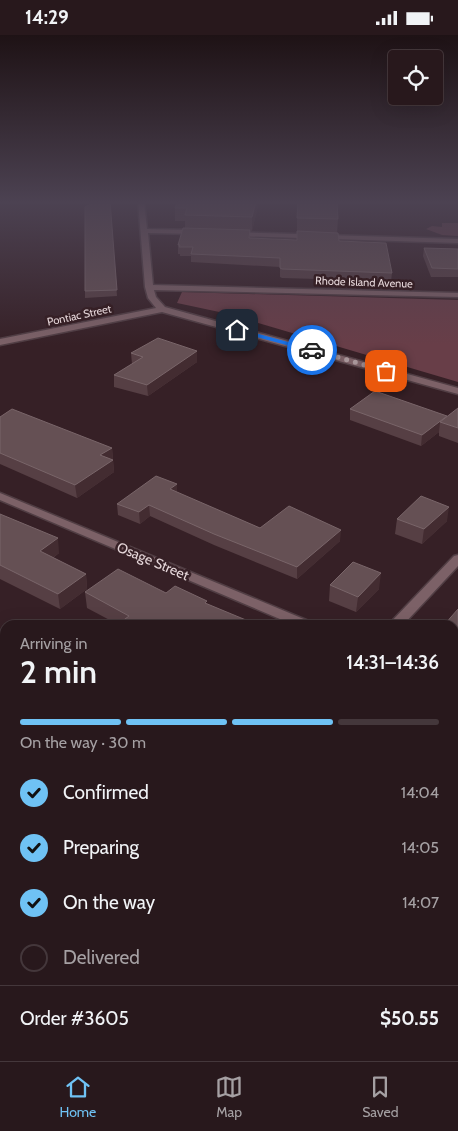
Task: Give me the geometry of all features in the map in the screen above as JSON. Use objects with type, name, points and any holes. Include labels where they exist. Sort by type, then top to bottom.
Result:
[{"type":"street","points":[[146,249],[149,287],[152,298],[162,309],[458,391]]},
{"type":"street","name":"Rhode Island Avenue","points":[[149,287],[458,295]]},
{"type":"street","name":"Pontiac Street","points":[[0,342],[162,309]]},
{"type":"street","name":"Osage Street","points":[[0,496],[294,620]]},
{"type":"street","points":[[400,620],[458,559]]},
{"type":"shaded area","points":[[182,292],[458,300],[458,382],[224,313],[177,303]]},
{"type":"building","points":[[85,249],[114,249],[117,290],[85,291]]},
{"type":"building","points":[[192,249],[387,249],[392,273],[282,269],[280,268],[280,258],[191,254]]},
{"type":"building","points":[[424,249],[458,249],[458,269],[432,268]]},
{"type":"building","points":[[158,338],[197,351],[147,385],[114,375],[143,357],[131,353]]},
{"type":"building","points":[[375,391],[447,416],[422,435],[350,409]]},
{"type":"building","points":[[458,408],[458,428],[440,422]]},
{"type":"building","points":[[12,409],[112,448],[100,455],[113,460],[75,485],[0,453],[0,417]]},
{"type":"building","points":[[156,476],[177,484],[170,489],[260,528],[289,506],[341,530],[297,567],[214,534],[149,505],[139,512],[117,504]]},
{"type":"building","points":[[421,496],[449,507],[424,529],[397,519]]},
{"type":"building","points":[[0,514],[58,538],[40,551],[86,574],[58,594],[0,565]]},
{"type":"building","points":[[353,562],[381,573],[358,597],[330,585]]},
{"type":"building","points":[[118,569],[166,593],[175,586],[207,601],[205,603],[246,620],[124,620],[129,616],[85,592]]},
{"type":"building","points":[[458,609],[458,620],[448,620]]},
{"type":"way so far","points":[[312,350],[386,371]]},
{"type":"route","points":[[237,330],[312,350]]}]
